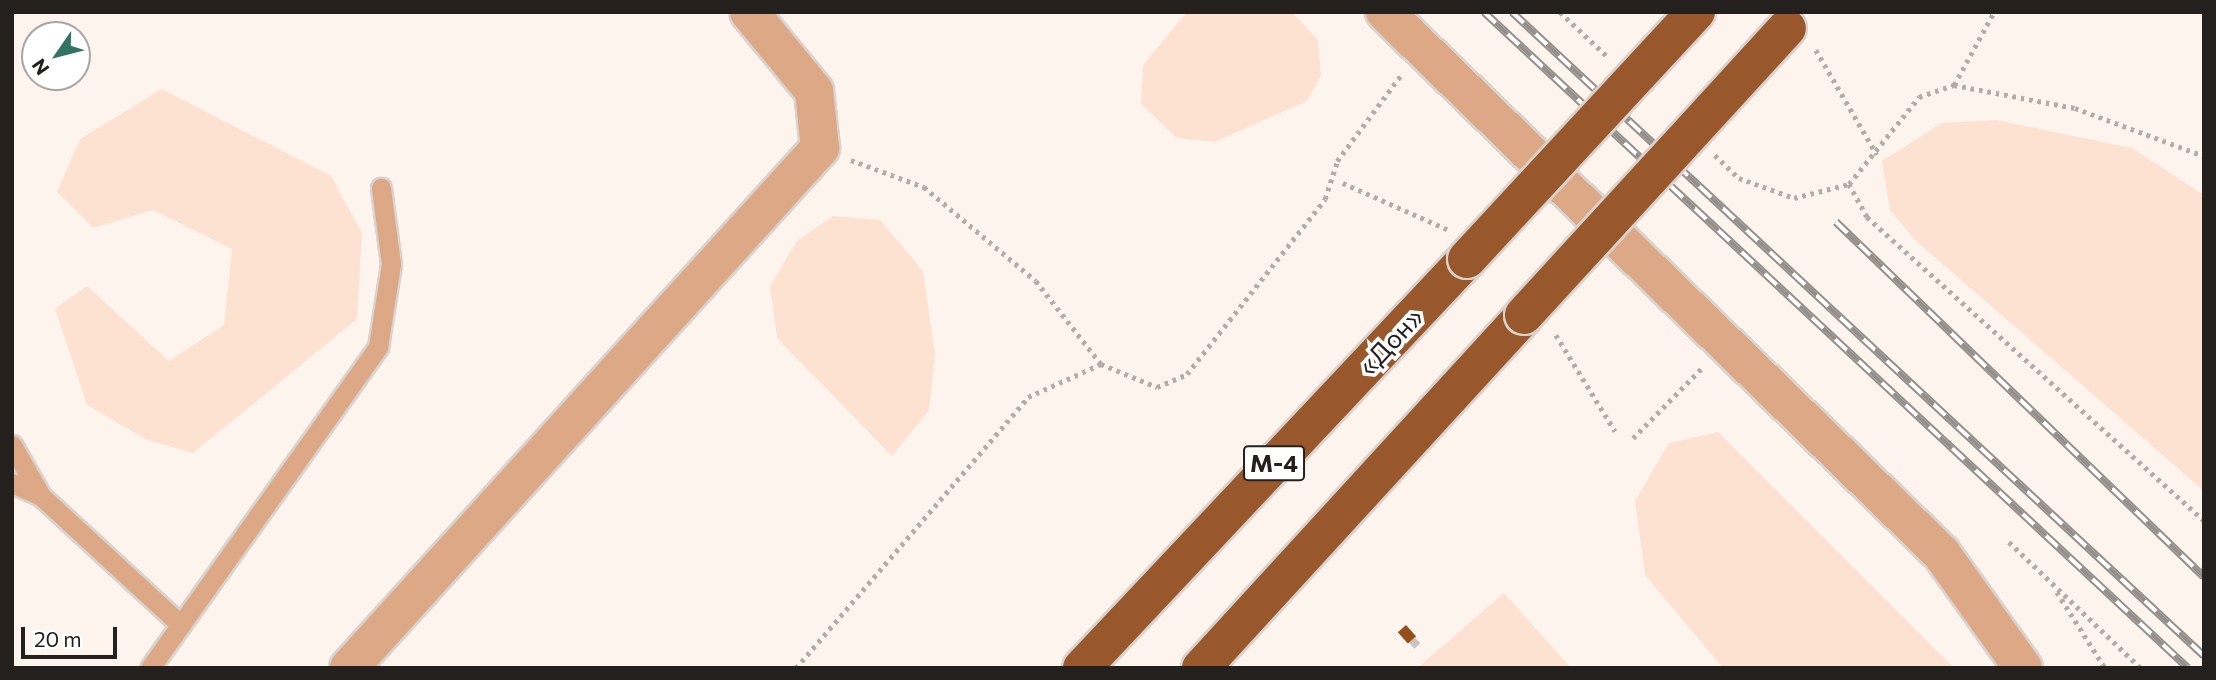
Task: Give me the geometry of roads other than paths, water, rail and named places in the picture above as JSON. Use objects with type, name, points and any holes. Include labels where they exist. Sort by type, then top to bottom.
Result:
[{"type":"highway","name":"«Дон»","points":[[1082,668],[1457,244],[1696,12]]},
{"type":"highway","points":[[1201,668],[1540,325],[1802,30]]},
{"type":"street","points":[[349,668],[820,148],[814,92],[749,12]]},
{"type":"street","points":[[1385,12],[1941,553],[2023,668]]},
{"type":"lane","points":[[150,668],[378,347],[391,264],[381,188]]},
{"type":"lane","points":[[12,445],[41,496],[181,625]]},
{"type":"lane","points":[[12,483],[41,496]]},
{"type":"railway","points":[[1484,12],[2188,668]]},
{"type":"railway","points":[[1512,12],[2204,656]]},
{"type":"railway","points":[[1836,222],[2204,577]]}]
